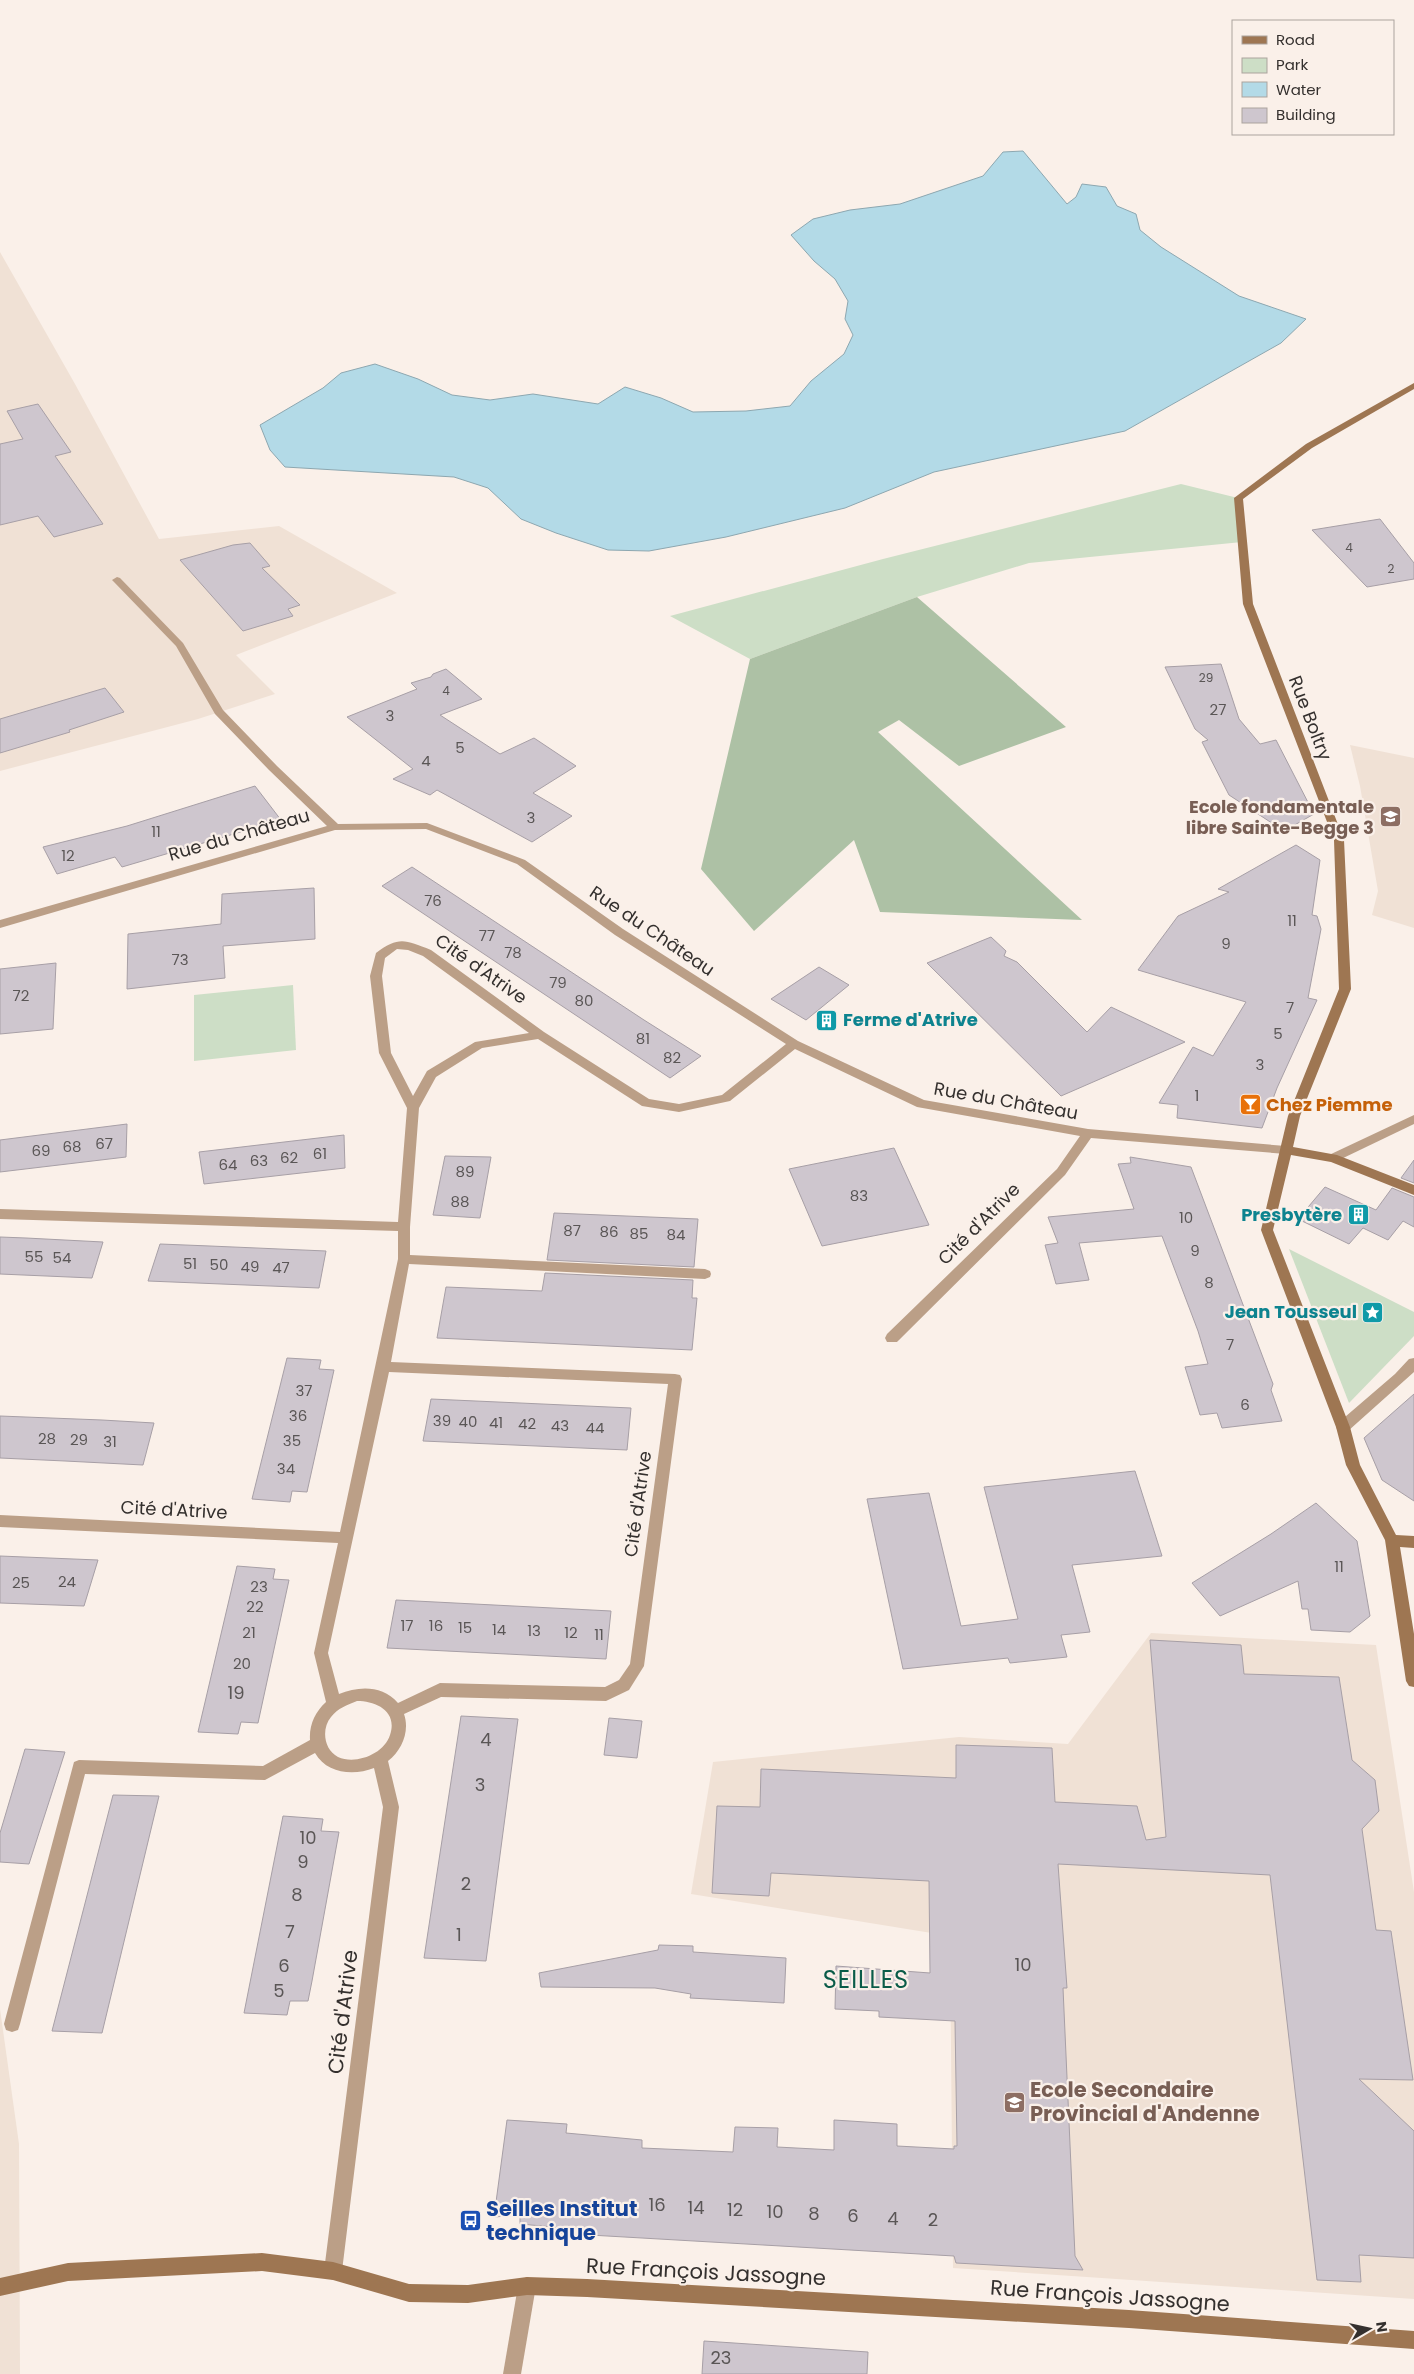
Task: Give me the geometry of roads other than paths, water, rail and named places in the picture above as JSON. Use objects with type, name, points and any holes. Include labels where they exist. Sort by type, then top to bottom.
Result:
[{"type":"street","name":"Rue Boltry","points":[[1286,1150],[1294,1116],[1344,989],[1339,840],[1248,604],[1238,498],[1309,446],[1414,386]]},
{"type":"street","points":[[117,580],[180,644],[219,712],[273,768],[336,827]]},
{"type":"street","name":"Rue du Château","points":[[0,924],[305,834],[336,827],[427,826],[521,862],[619,932],[794,1044],[920,1104],[1088,1133],[1286,1150]]},
{"type":"street","name":"Cité d'Atrive","points":[[413,1108],[385,1053],[378,995],[376,976],[380,956],[395,944],[410,946],[427,953],[540,1035],[646,1102],[678,1108],[726,1098],[794,1044]]},
{"type":"street","points":[[334,1703],[321,1653],[383,1367],[404,1259],[404,1227],[413,1108],[431,1074],[479,1045],[540,1035]]},
{"type":"street","points":[[1333,1158],[1414,1119]]},
{"type":"street","name":"Cité d'Atrive","points":[[892,1338],[1061,1172],[1088,1133]]},
{"type":"street","points":[[1414,1190],[1333,1158],[1286,1150],[1267,1230],[1343,1427],[1353,1464],[1392,1540],[1414,1681]]},
{"type":"street","points":[[0,1214],[404,1227]]},
{"type":"street","points":[[404,1259],[705,1274]]},
{"type":"street","points":[[1343,1427],[1400,1378],[1414,1363]]},
{"type":"street","name":"Cité d'Atrive","points":[[383,1367],[675,1379],[637,1666],[624,1685],[606,1694],[440,1690],[395,1711]]},
{"type":"street","name":"Cité d'Atrive","points":[[0,1521],[346,1538]]},
{"type":"street","points":[[1392,1540],[1414,1542]]},
{"type":"street","points":[[368,1694],[388,1703],[395,1711],[400,1731],[390,1751],[380,1759],[356,1767],[343,1766],[332,1761],[324,1754],[318,1744],[318,1722],[334,1703],[344,1697],[368,1694]]},
{"type":"street","points":[[12,2024],[79,1767],[265,1774],[318,1744]]},
{"type":"street","name":"Cité d'Atrive","points":[[333,2271],[391,1807],[380,1759]]},
{"type":"street","name":"Rue François Jassogne","points":[[0,2288],[68,2272],[262,2262],[333,2271],[409,2293],[468,2294],[527,2286],[607,2289],[1110,2318],[1414,2340]]},
{"type":"street","points":[[512,2374],[527,2286]]},
{"type":"water","points":[[1023,151],[1067,204],[1076,197],[1082,184],[1106,187],[1117,206],[1136,214],[1140,230],[1161,247],[1239,296],[1306,319],[1281,343],[1125,431],[934,472],[845,508],[726,537],[649,551],[608,550],[556,533],[521,519],[488,488],[454,477],[285,467],[270,450],[260,425],[323,388],[341,373],[375,364],[418,379],[452,395],[490,400],[533,394],[598,404],[625,387],[661,398],[693,412],[746,411],[790,406],[811,381],[844,354],[853,335],[845,319],[848,301],[835,279],[814,261],[791,235],[813,219],[850,210],[900,204],[983,176],[1003,152]]},
{"type":"place","name":"Ecole fondamentale libre Sainte-Begge 3","points":[[1390,817]]},
{"type":"place","name":"Ferme d'Atrive","points":[[827,1020]]},
{"type":"place","name":"Chez Piemme","points":[[1250,1105]]},
{"type":"place","name":"Presbytère","points":[[1358,1215]]},
{"type":"place","name":"Jean Tousseul","points":[[1373,1312]]},
{"type":"place","name":"Ecole Secondaire Provincial d'Andenne","points":[[1014,2102]]},
{"type":"place","name":"Seilles Institut technique","points":[[470,2221]]},
{"type":"district","name":"SEILLES","points":[[866,1980]]}]
